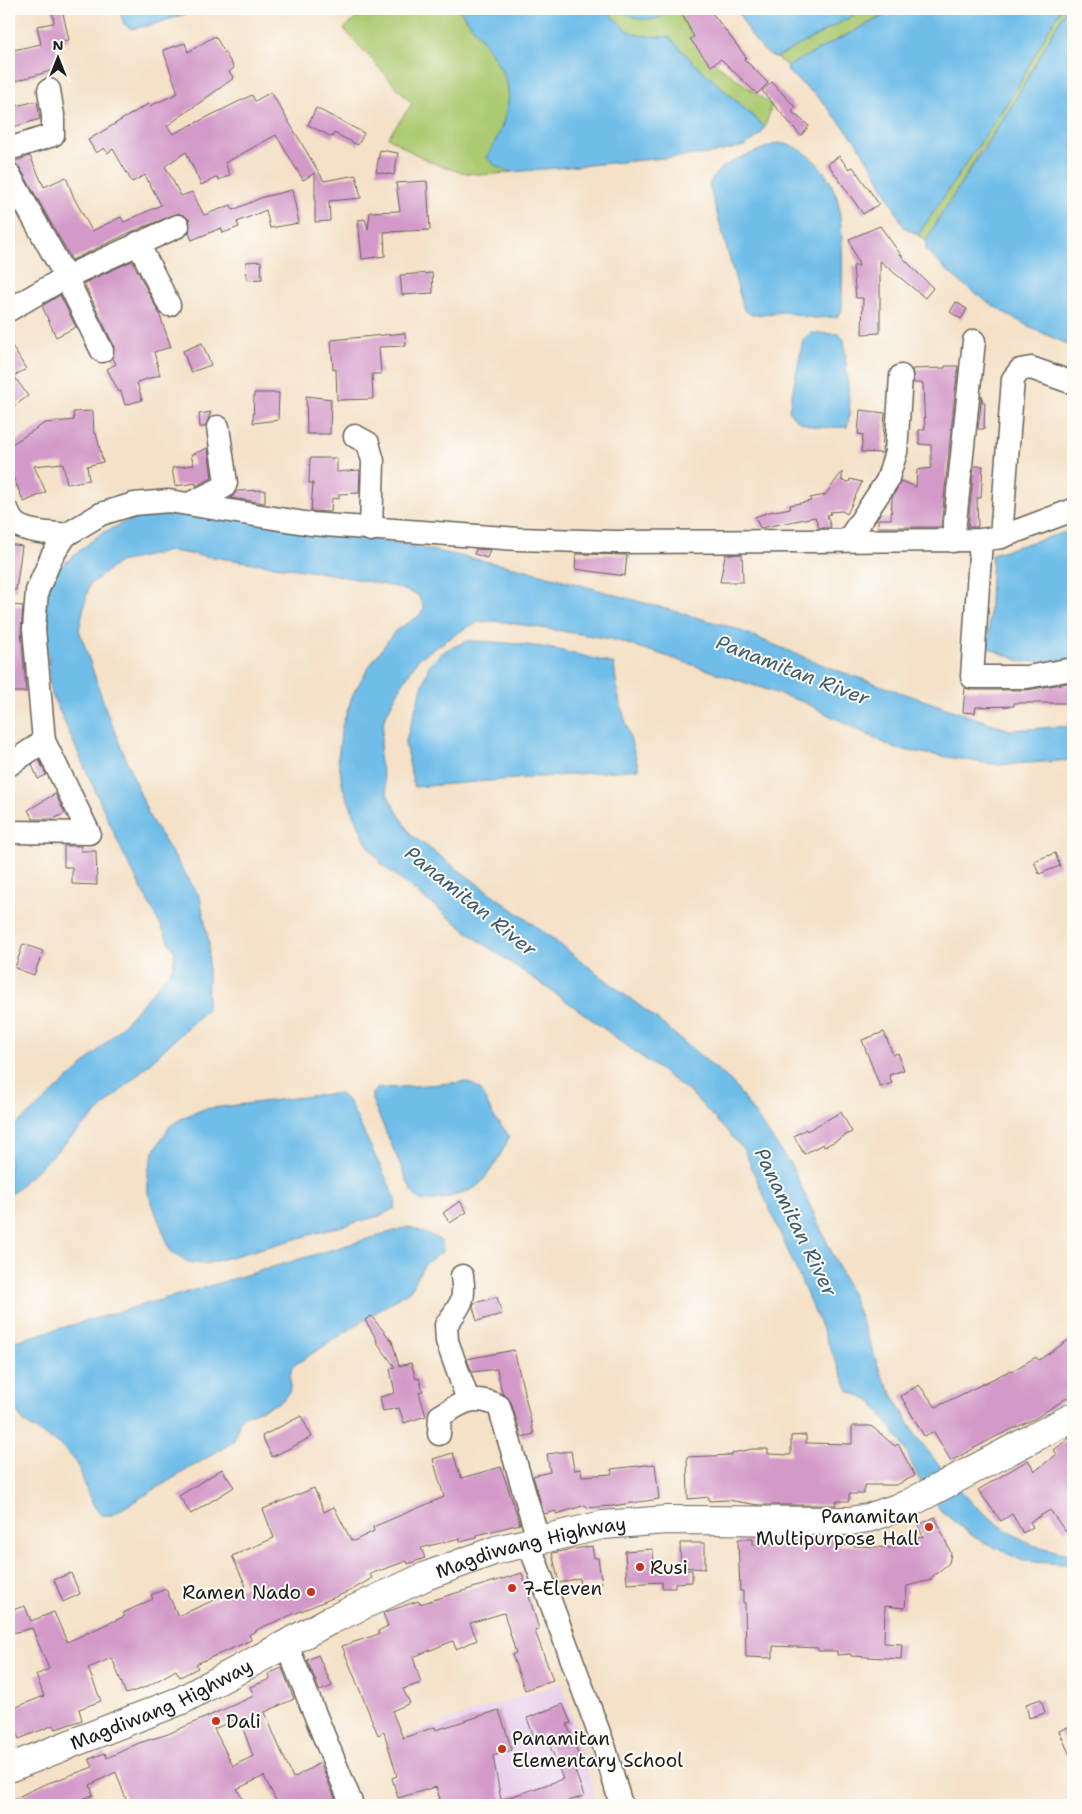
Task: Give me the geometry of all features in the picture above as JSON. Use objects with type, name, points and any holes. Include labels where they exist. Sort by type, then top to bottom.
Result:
[{"type":"main road","name":"Magdiwang Highway","points":[[9,1768],[182,1700],[286,1643],[426,1576],[496,1550],[603,1525],[667,1520],[860,1520],[886,1513],[924,1496],[1073,1417]]},
{"type":"street","points":[[9,149],[53,135],[53,115],[48,90]]},
{"type":"street","points":[[9,174],[66,278],[102,351]]},
{"type":"street","points":[[9,310],[66,278],[178,226]]},
{"type":"street","points":[[138,243],[169,305]]},
{"type":"street","points":[[953,542],[974,341]]},
{"type":"street","points":[[1073,383],[1031,368],[1020,370],[1014,379],[972,678],[1027,676],[1073,669]]},
{"type":"street","points":[[848,540],[887,481],[896,452],[900,376]]},
{"type":"street","points":[[191,503],[224,487],[226,483],[218,427]]},
{"type":"street","points":[[355,436],[368,442],[373,461],[372,530]]},
{"type":"street","points":[[9,832],[89,833],[44,741],[34,629],[37,591],[52,556],[66,535],[102,514],[134,504],[169,501],[191,503],[311,524],[372,530],[615,542],[848,540],[953,542],[991,538],[1073,510]]},
{"type":"street","points":[[9,514],[10,519],[18,527],[66,535]]},
{"type":"street","points":[[9,764],[44,741]]},
{"type":"street","points":[[462,1276],[465,1293],[462,1302],[446,1325],[448,1341],[468,1400]]},
{"type":"street","points":[[439,1434],[440,1416],[468,1400],[486,1400],[498,1406],[533,1540],[605,1749],[621,1805]]},
{"type":"street","points":[[286,1643],[352,1805]]},
{"type":"shaded area","name":"Panamitan Elementary School","points":[[562,1683],[597,1803],[589,1805],[441,1805],[416,1731]]},
{"type":"green space","points":[[367,9],[459,9],[493,56],[507,84],[508,102],[506,112],[500,132],[486,157],[497,167],[512,172],[478,174],[447,168],[417,155],[388,137],[412,104],[344,29]]},
{"type":"green space","points":[[606,9],[620,9],[660,18],[666,9],[678,9],[695,42],[719,66],[772,105],[765,127],[696,65],[669,37],[633,33],[621,25]]},
{"type":"green space","points":[[865,9],[896,9],[788,66],[776,58]]},
{"type":"green space","points":[[1061,9],[1066,9],[1011,107],[981,150],[926,241],[918,235],[1017,88]]},
{"type":"water","points":[[119,9],[201,9],[151,25],[131,29],[124,24]]},
{"type":"water","points":[[459,9],[606,9],[621,25],[633,33],[669,37],[696,65],[765,127],[759,136],[745,146],[709,154],[512,172],[497,167],[486,157],[500,132],[506,112],[508,102],[507,84],[493,56]]},
{"type":"water","points":[[620,9],[666,9],[660,18],[639,19]]},
{"type":"water","points":[[737,9],[865,9],[776,58],[763,50],[758,44]]},
{"type":"water","points":[[896,9],[1061,9],[1017,88],[918,235],[904,227],[876,173],[854,139],[820,99],[787,71],[788,66]]},
{"type":"water","points":[[1066,9],[1073,9],[1073,346],[1013,318],[994,306],[958,280],[926,250],[926,241],[939,218],[1011,107]]},
{"type":"water","points":[[777,143],[799,149],[817,164],[831,184],[836,196],[842,232],[842,310],[837,317],[813,318],[783,312],[752,315],[744,310],[709,185],[720,169],[729,163]]},
{"type":"water","points":[[810,333],[839,334],[844,340],[850,413],[847,427],[823,427],[806,424],[793,417],[789,410],[803,340]]},
{"type":"water","name":"Panamitan River","points":[[191,510],[397,543],[523,569],[731,627],[833,669],[1010,730],[1073,726],[1073,760],[999,765],[896,749],[803,702],[657,653],[611,639],[497,621],[479,622],[464,629],[418,659],[384,719],[379,758],[388,796],[411,835],[545,933],[654,1017],[732,1082],[792,1167],[852,1296],[881,1374],[916,1436],[951,1480],[976,1507],[1002,1527],[1032,1545],[1073,1555],[1073,1565],[1023,1561],[974,1537],[941,1511],[919,1479],[902,1443],[872,1402],[849,1391],[744,1150],[691,1093],[576,1008],[474,937],[382,865],[366,842],[343,788],[338,758],[342,726],[354,692],[371,664],[395,631],[419,616],[424,608],[418,595],[395,587],[331,574],[170,551],[119,562],[89,585],[79,629],[106,710],[150,818],[200,897],[209,944],[207,1009],[9,1196],[9,1131],[75,1073],[116,1033],[173,967],[175,953],[123,853],[50,690],[44,596],[54,572],[100,534],[134,518]]},
{"type":"water","points":[[1073,530],[1073,659],[1023,662],[988,648],[992,554]]},
{"type":"water","points":[[468,641],[542,647],[614,664],[618,695],[639,769],[414,787],[405,743],[429,665],[446,650]]},
{"type":"water","points":[[465,1082],[477,1087],[484,1095],[494,1117],[509,1136],[507,1142],[490,1171],[476,1187],[448,1197],[420,1200],[412,1192],[372,1100],[372,1093],[376,1089]]},
{"type":"water","points":[[340,1094],[349,1102],[396,1199],[395,1208],[379,1216],[205,1264],[187,1261],[171,1252],[148,1193],[148,1172],[153,1153],[170,1126],[184,1117],[204,1109]]},
{"type":"water","points":[[408,1227],[437,1238],[443,1244],[442,1252],[423,1267],[409,1291],[293,1366],[290,1389],[287,1396],[276,1404],[240,1419],[233,1442],[112,1515],[101,1515],[96,1509],[78,1467],[69,1454],[59,1444],[28,1425],[16,1409],[12,1399],[9,1377],[9,1346],[12,1342]]},
{"type":"building","points":[[52,9],[62,9],[69,40],[55,43],[61,68],[12,82],[9,51],[41,44],[37,26],[54,23]]},
{"type":"building","points":[[679,9],[709,9],[746,57],[744,59],[768,83],[757,94],[721,59],[711,66],[690,39],[694,37]]},
{"type":"building","points":[[215,36],[234,68],[229,72],[234,78],[167,126],[173,134],[252,95],[255,101],[271,92],[324,181],[356,175],[361,198],[329,201],[330,221],[315,222],[315,173],[303,180],[276,135],[225,163],[230,175],[219,180],[218,177],[201,185],[186,152],[165,166],[181,196],[192,192],[204,215],[231,205],[233,210],[263,197],[292,190],[299,223],[270,228],[266,210],[237,222],[239,227],[223,233],[221,228],[192,240],[189,233],[190,220],[179,213],[133,231],[72,260],[20,168],[14,162],[30,156],[44,187],[66,177],[74,198],[92,231],[121,217],[124,222],[161,205],[145,175],[132,182],[113,149],[108,153],[104,148],[96,153],[88,140],[148,104],[150,106],[178,93],[163,50],[185,43],[188,52]]},
{"type":"building","points":[[772,82],[796,108],[792,112],[809,126],[801,136],[762,91]]},
{"type":"building","points":[[37,101],[40,119],[14,127],[12,107]]},
{"type":"building","points":[[316,108],[364,133],[358,145],[334,133],[332,137],[308,125]]},
{"type":"building","points":[[380,150],[398,153],[394,175],[376,172]]},
{"type":"building","points":[[839,156],[849,169],[853,167],[879,204],[863,214],[828,164]]},
{"type":"building","points":[[427,181],[430,230],[384,232],[385,256],[362,259],[358,220],[365,219],[368,229],[370,212],[400,211],[396,183]]},
{"type":"building","points":[[880,226],[904,259],[933,288],[925,298],[880,261],[880,333],[862,334],[863,298],[856,298],[853,266],[859,266],[849,239]]},
{"type":"building","points":[[132,261],[159,313],[171,347],[154,352],[160,375],[137,382],[142,400],[125,405],[121,391],[119,392],[107,369],[116,364],[113,358],[114,346],[84,283]]},
{"type":"building","points":[[261,261],[262,279],[247,280],[246,262]]},
{"type":"building","points":[[432,273],[433,293],[402,295],[400,275]]},
{"type":"building","points":[[60,295],[76,327],[56,337],[42,306]]},
{"type":"building","points":[[956,302],[967,309],[961,319],[950,312]]},
{"type":"building","points":[[405,333],[406,346],[379,347],[381,374],[372,374],[373,399],[337,400],[336,369],[333,370],[331,340]]},
{"type":"building","points":[[9,341],[26,369],[14,376],[28,396],[9,410]]},
{"type":"building","points":[[202,343],[211,365],[191,372],[183,351]]},
{"type":"building","points":[[945,366],[958,366],[941,527],[878,527],[878,519],[891,519],[892,498],[901,481],[916,487],[917,470],[931,468],[931,445],[919,444],[919,430],[925,430],[923,383],[914,383],[912,369],[945,368]]},
{"type":"building","points":[[254,393],[279,393],[278,420],[253,423]]},
{"type":"building","points":[[982,395],[982,402],[985,402],[984,429],[978,429]]},
{"type":"building","points":[[306,396],[331,399],[330,434],[307,434]]},
{"type":"building","points":[[860,410],[885,413],[882,453],[861,452],[863,435],[858,434]]},
{"type":"building","points":[[93,411],[94,434],[96,433],[103,462],[87,466],[89,480],[67,484],[63,463],[34,466],[46,492],[24,502],[9,468],[9,446],[45,423],[74,420],[73,412]]},
{"type":"building","points":[[211,412],[205,427],[200,427],[199,414]]},
{"type":"building","points":[[208,448],[212,478],[196,486],[196,483],[175,486],[172,468],[194,465],[191,455]]},
{"type":"building","points":[[310,458],[337,458],[337,472],[360,470],[359,493],[339,494],[339,499],[332,498],[331,512],[311,511],[313,483],[309,483]]},
{"type":"building","points":[[974,466],[983,466],[981,498],[977,498],[978,527],[968,527]]},
{"type":"building","points":[[842,472],[842,481],[849,482],[850,479],[862,482],[847,514],[842,511],[830,512],[831,514],[827,515],[831,528],[819,528],[815,517],[760,528],[755,517],[791,508],[790,505],[811,501],[810,498],[825,495]]},
{"type":"building","points":[[265,490],[265,503],[231,498],[237,491]]},
{"type":"building","points":[[9,544],[22,546],[16,590],[9,590]]},
{"type":"building","points":[[476,549],[490,550],[487,558],[474,554]]},
{"type":"building","points":[[576,554],[627,555],[625,576],[575,569]]},
{"type":"building","points":[[742,554],[743,582],[720,582],[725,555]]},
{"type":"building","points":[[9,605],[23,606],[21,630],[26,692],[9,692]]},
{"type":"building","points":[[1073,682],[1073,703],[1014,703],[1014,706],[976,707],[975,713],[963,712],[965,688],[972,690],[1027,690]]},
{"type":"building","points":[[39,760],[46,775],[38,779],[32,765]]},
{"type":"building","points":[[55,794],[65,813],[54,819],[33,819],[28,810]]},
{"type":"building","points":[[64,846],[81,846],[81,851],[96,851],[97,885],[72,884],[72,867],[64,867]]},
{"type":"building","points":[[1055,853],[1060,866],[1039,874],[1034,861]]},
{"type":"building","points":[[23,944],[43,951],[34,975],[15,968]]},
{"type":"building","points":[[884,1032],[893,1055],[898,1053],[904,1070],[889,1075],[892,1083],[880,1087],[862,1040]]},
{"type":"building","points":[[841,1112],[852,1132],[824,1147],[823,1144],[804,1154],[794,1136]]},
{"type":"building","points":[[460,1201],[467,1212],[450,1223],[443,1213]]},
{"type":"building","points":[[497,1297],[502,1314],[477,1321],[473,1307],[474,1303]]},
{"type":"building","points":[[371,1316],[392,1341],[399,1366],[411,1363],[416,1379],[419,1378],[423,1391],[419,1392],[426,1416],[404,1423],[399,1408],[383,1411],[380,1397],[395,1393],[390,1369],[395,1367],[376,1341],[365,1320]]},
{"type":"building","points":[[1073,1337],[1073,1394],[1036,1418],[993,1438],[951,1461],[934,1432],[924,1436],[901,1396],[919,1385],[936,1407],[1012,1371],[1036,1357],[1039,1360]]},
{"type":"building","points":[[514,1350],[534,1434],[522,1437],[511,1402],[502,1393],[497,1369],[472,1372],[467,1359]]},
{"type":"building","points":[[301,1416],[312,1437],[272,1457],[262,1436]]},
{"type":"building","points":[[852,1426],[871,1426],[895,1446],[898,1444],[915,1476],[896,1485],[864,1485],[864,1494],[849,1494],[849,1501],[836,1501],[836,1505],[758,1505],[728,1500],[709,1501],[709,1497],[688,1499],[687,1457],[732,1455],[732,1453],[752,1449],[768,1449],[768,1454],[791,1455],[791,1436],[806,1435],[806,1443],[852,1444]]},
{"type":"building","points":[[1073,1435],[1073,1525],[1065,1531],[1050,1510],[1030,1522],[1033,1527],[1023,1533],[1012,1514],[1001,1521],[978,1490],[1028,1460],[1035,1471],[1057,1454],[1054,1450]]},
{"type":"building","points":[[571,1451],[574,1470],[581,1469],[582,1476],[612,1474],[611,1469],[655,1464],[659,1499],[612,1506],[586,1508],[586,1505],[556,1514],[556,1511],[544,1514],[533,1476],[550,1472],[547,1454]]},
{"type":"building","points":[[453,1453],[461,1478],[501,1467],[520,1524],[477,1535],[477,1538],[460,1542],[460,1538],[421,1548],[425,1558],[408,1564],[407,1561],[370,1574],[372,1578],[352,1590],[260,1628],[249,1635],[251,1640],[196,1664],[198,1668],[180,1677],[176,1670],[146,1687],[126,1694],[112,1658],[88,1668],[101,1701],[79,1709],[82,1720],[56,1729],[54,1725],[19,1739],[9,1710],[44,1696],[36,1675],[49,1669],[32,1628],[9,1634],[9,1611],[25,1606],[31,1621],[54,1612],[67,1642],[125,1616],[123,1613],[153,1599],[151,1595],[166,1589],[178,1616],[246,1586],[232,1556],[274,1538],[263,1509],[314,1488],[324,1512],[334,1507],[351,1540],[354,1541],[374,1531],[373,1527],[444,1497],[433,1459]]},
{"type":"building","points":[[222,1469],[234,1487],[191,1514],[179,1496]]},
{"type":"building","points":[[935,1517],[951,1553],[949,1563],[931,1580],[907,1586],[905,1608],[885,1606],[884,1643],[902,1644],[901,1659],[851,1656],[851,1654],[837,1655],[837,1651],[818,1651],[818,1648],[773,1646],[773,1658],[746,1657],[745,1603],[743,1603],[743,1591],[740,1591],[738,1539],[753,1539],[753,1545],[776,1545],[777,1539],[796,1540],[795,1543],[822,1545],[822,1538],[835,1538],[835,1545],[895,1548],[894,1541],[923,1537],[918,1525]]},
{"type":"building","points":[[680,1543],[705,1543],[705,1569],[681,1567]]},
{"type":"building","points":[[592,1546],[594,1558],[598,1558],[602,1583],[580,1586],[579,1578],[559,1583],[552,1553]]},
{"type":"building","name":"Rusi","points":[[653,1549],[654,1570],[692,1570],[692,1582],[675,1583],[675,1588],[662,1588],[662,1582],[627,1584],[625,1551]]},
{"type":"building","points":[[71,1573],[80,1594],[63,1602],[54,1580]]},
{"type":"building","points":[[522,1573],[539,1629],[535,1631],[553,1680],[525,1690],[512,1655],[516,1653],[504,1613],[470,1623],[477,1640],[456,1649],[453,1641],[413,1657],[421,1683],[403,1689],[410,1703],[392,1711],[403,1738],[435,1727],[436,1730],[499,1710],[512,1750],[493,1756],[501,1800],[563,1779],[545,1733],[534,1737],[527,1718],[563,1704],[571,1723],[567,1724],[581,1762],[573,1765],[584,1796],[557,1805],[442,1805],[436,1787],[398,1798],[392,1778],[397,1776],[384,1732],[378,1735],[342,1646],[379,1634],[378,1631],[388,1626],[383,1613],[418,1601],[420,1604]]},
{"type":"building","points":[[318,1655],[332,1686],[320,1691],[307,1660]]},
{"type":"building","points":[[282,1668],[294,1699],[265,1712],[293,1778],[320,1763],[338,1805],[278,1805],[264,1776],[237,1789],[246,1805],[128,1805],[116,1772],[90,1785],[93,1795],[67,1805],[9,1805],[9,1801],[43,1785],[93,1767],[89,1759],[105,1753],[107,1758],[139,1743],[168,1734],[254,1696],[250,1687],[270,1679],[268,1674]],"holes":[[[239,1718],[253,1756],[233,1766],[214,1729]]]},
{"type":"building","points":[[1041,1699],[1045,1713],[1029,1718],[1026,1704]]},
{"type":"building","points":[[1073,1725],[1073,1762],[1059,1731]]},
{"type":"place","name":"Panamitan Multipurpose Hall","points":[[929,1527]]},
{"type":"place","name":"Rusi","points":[[640,1567]]},
{"type":"place","name":"7-Eleven","points":[[512,1588]]},
{"type":"place","name":"Ramen Nado","points":[[311,1592]]},
{"type":"place","name":"Dali","points":[[216,1721]]},
{"type":"place","name":"Panamitan Elementary School","points":[[502,1749]]}]
